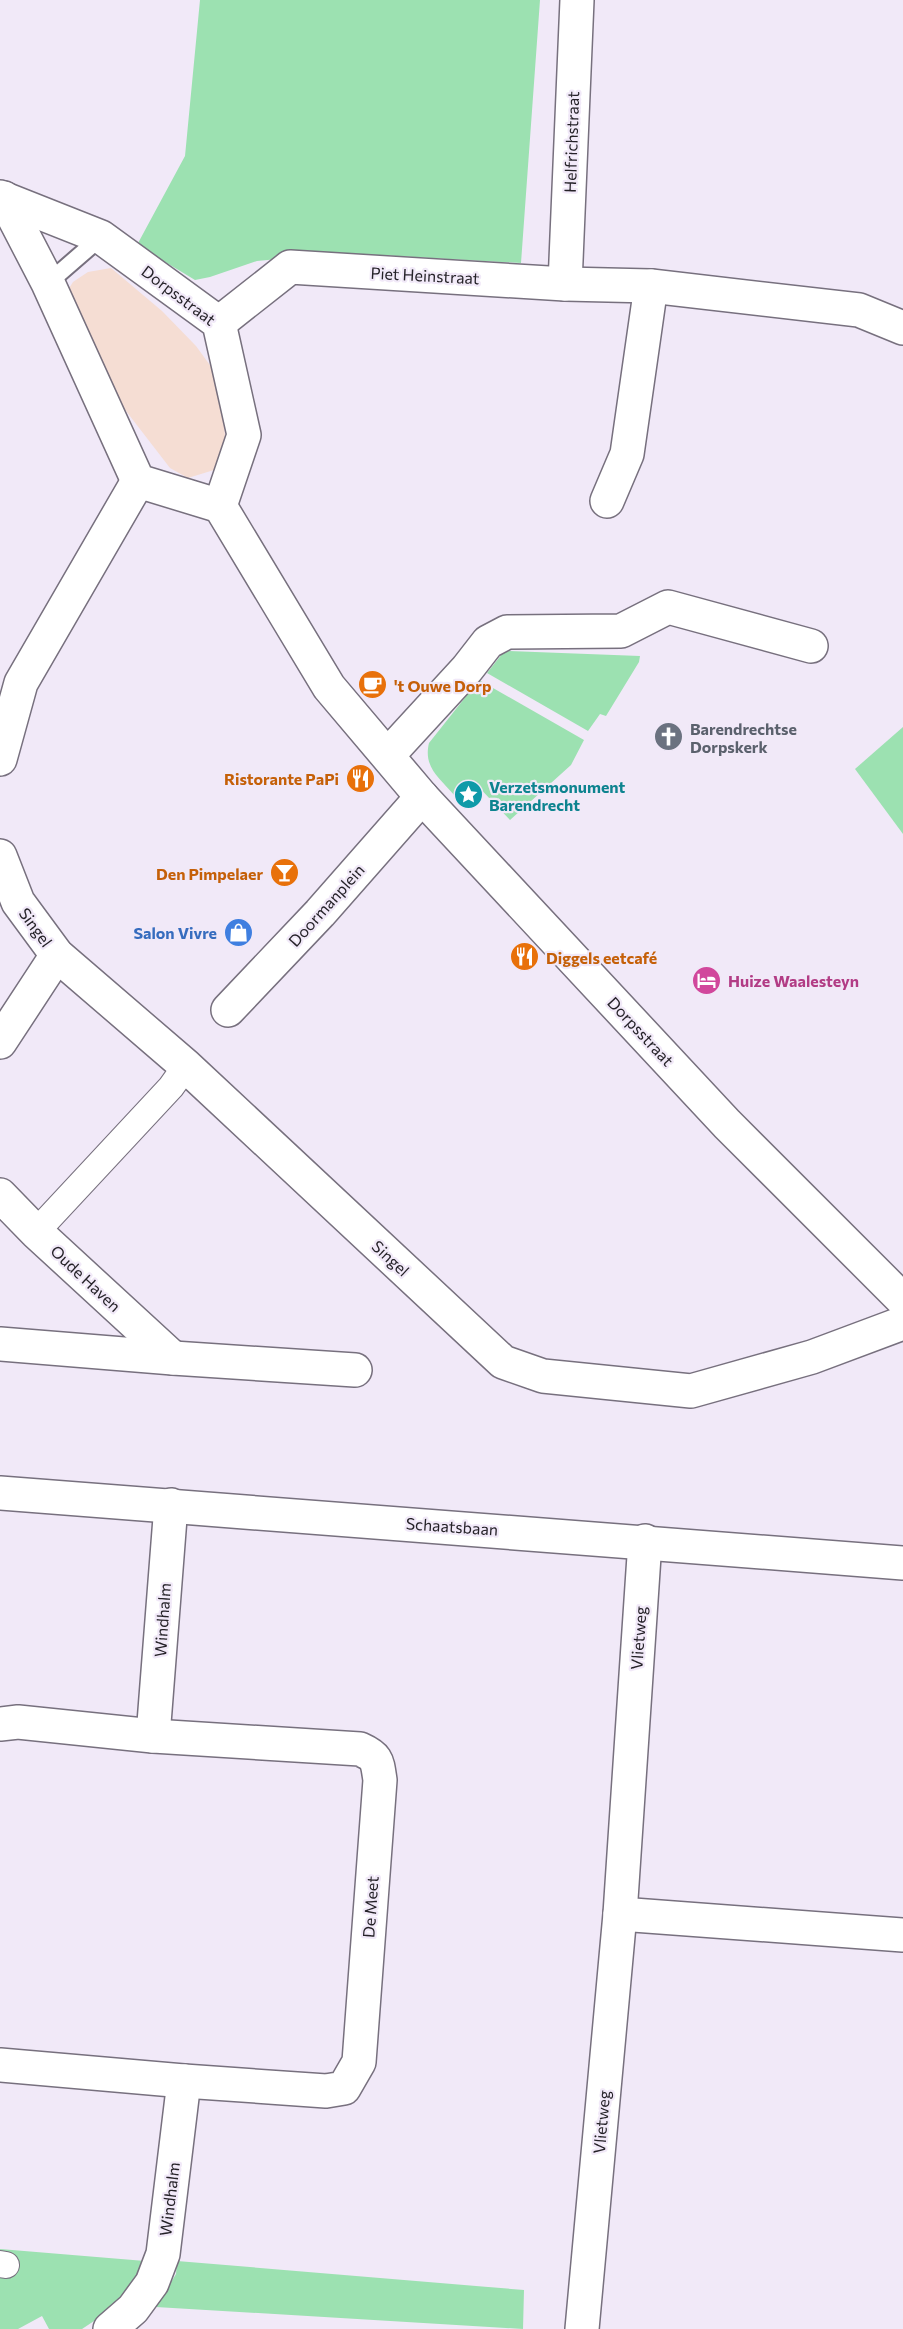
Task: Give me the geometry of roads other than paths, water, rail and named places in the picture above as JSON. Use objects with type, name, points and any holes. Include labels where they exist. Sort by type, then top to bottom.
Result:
[{"type":"street","name":"Helfrichstraat","points":[[565,284],[577,0]]},
{"type":"street","name":"Dorpsstraat","points":[[2,198],[101,237],[219,323],[244,435],[220,506],[329,687],[422,797],[728,1124],[903,1300]]},
{"type":"street","name":"Dorpsstraat","points":[[2,198],[48,283],[138,481]]},
{"type":"street","name":"Piet Heinstraat","points":[[219,323],[290,267],[565,284],[651,286],[859,310],[903,328]]},
{"type":"street","points":[[607,501],[627,454],[651,286]]},
{"type":"street","points":[[0,759],[10,678],[138,481],[220,506]]},
{"type":"street","points":[[388,755],[467,669],[488,642],[507,632],[621,631],[668,607],[811,646]]},
{"type":"street","name":"Doormanplein","points":[[228,1010],[321,913],[422,797]]},
{"type":"street","name":"Singel","points":[[0,856],[18,902],[57,955],[186,1066],[503,1362],[543,1376],[691,1391],[812,1357],[903,1323]]},
{"type":"street","points":[[0,1042],[57,955]]},
{"type":"street","points":[[36,1232],[171,1087],[186,1066]]},
{"type":"street","name":"Oude Haven","points":[[0,1196],[173,1358]]},
{"type":"street","points":[[0,1344],[355,1370]]},
{"type":"street","name":"Schaatsbaan","points":[[0,1493],[645,1541],[903,1563]]},
{"type":"street","name":"Windhalm","points":[[153,1736],[171,1505]]},
{"type":"street","name":"Vlietweg","points":[[582,2329],[620,1914],[645,1541]]},
{"type":"street","name":"De Meet","points":[[0,1724],[18,1722],[153,1736],[360,1749],[373,1755],[378,1762],[380,1780],[359,2062],[344,2088],[326,2091],[0,2065]]},
{"type":"street","points":[[620,1914],[903,1935]]},
{"type":"street","name":"Windhalm","points":[[125,2322],[152,2283],[163,2254],[184,2081]]},
{"type":"lane","points":[[48,283],[101,237]]},
{"type":"place","name":"'t Ouwe Dorp","points":[[373,685]]},
{"type":"place","name":"Barendrechtse Dorpskerk","points":[[669,737]]},
{"type":"place","name":"Ristorante PaPi","points":[[360,778]]},
{"type":"place","name":"Verzetsmonument Barendrecht","points":[[468,795]]},
{"type":"place","name":"Den Pimpelaer","points":[[284,873]]},
{"type":"place","name":"Salon Vivre","points":[[238,932]]},
{"type":"place","name":"Diggels eetcafé","points":[[525,957]]},
{"type":"place","name":"Huize Waalesteyn","points":[[707,980]]}]
